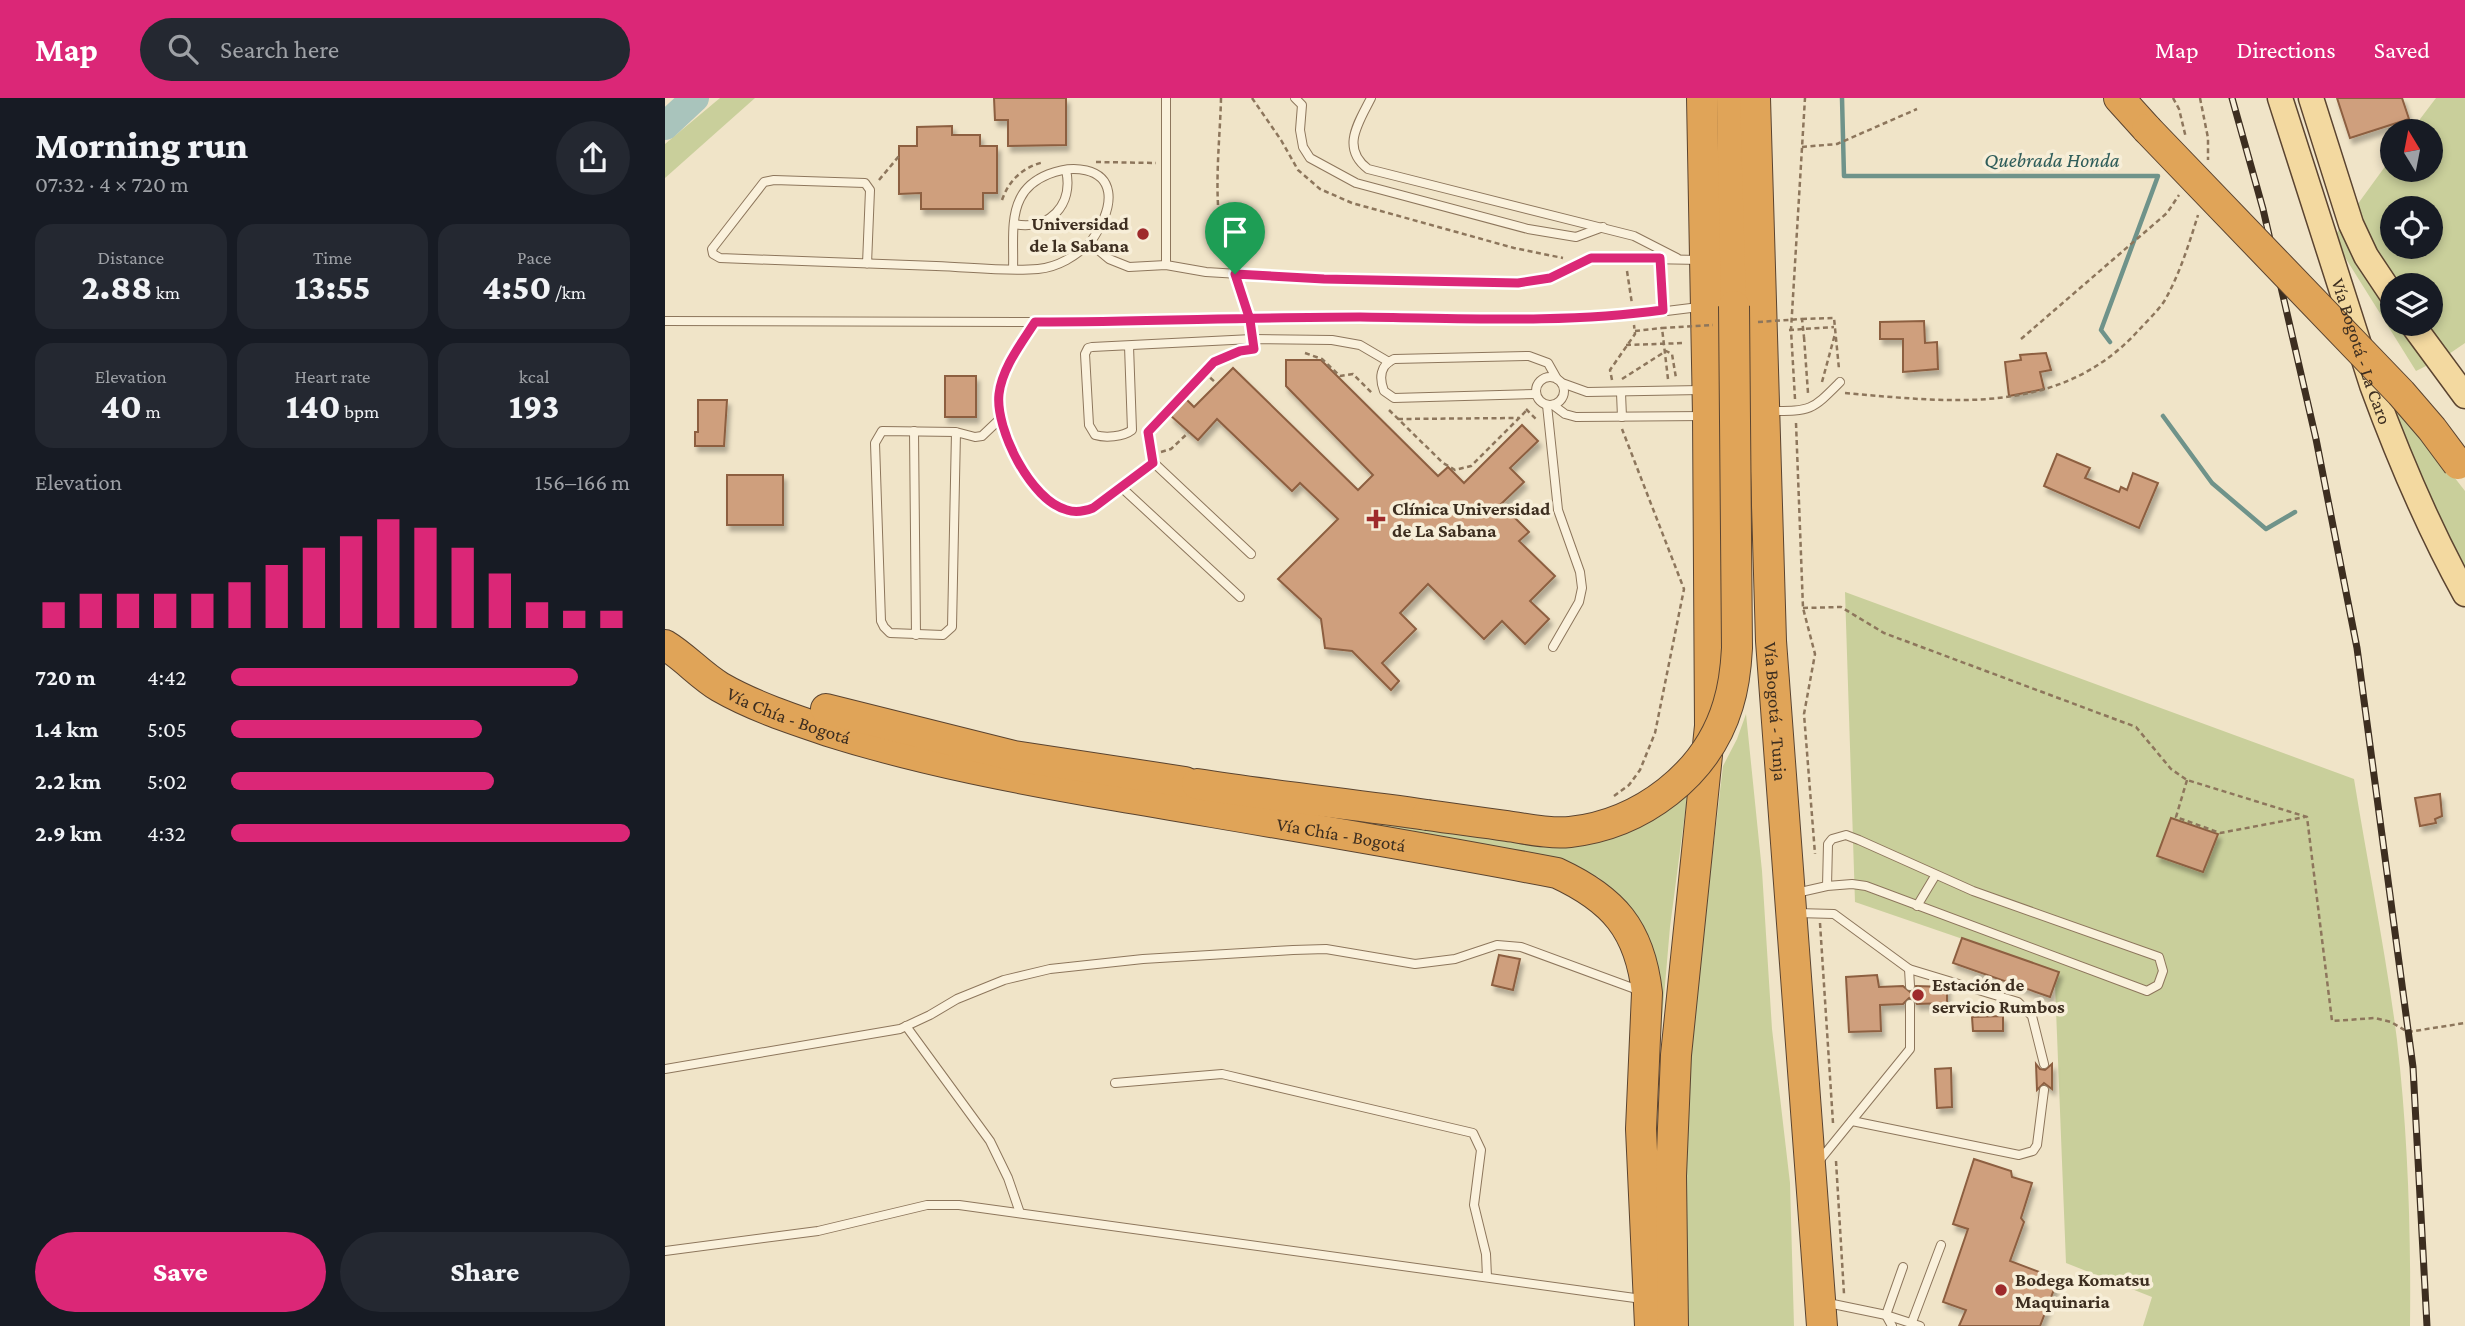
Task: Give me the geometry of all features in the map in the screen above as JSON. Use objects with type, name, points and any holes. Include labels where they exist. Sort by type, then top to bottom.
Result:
[{"type":"highway","points":[[673,650],[736,678],[816,706],[908,732],[967,743],[1015,748],[1304,801],[1340,802],[1543,832],[1570,832],[1609,824],[1637,812],[1670,792],[1689,773],[1715,738],[1728,707],[1735,677],[1737,648],[1720,307],[1691,260],[1702,98]]},
{"type":"highway","points":[[1673,1326],[1671,1176],[1675,1069],[1710,726],[1708,402],[1720,307],[1732,98]]},
{"type":"highway","name":"Vía Bogotá - Tunja","points":[[1755,98],[1761,254],[1777,331],[1764,411],[1771,641],[1804,902],[1811,1172],[1829,1312]]},
{"type":"highway","points":[[1761,254],[1774,98]]},
{"type":"highway","points":[[2119,98],[2401,393],[2462,469]]},
{"type":"highway","name":"Vía Chía - Bogotá","points":[[673,650],[719,686],[759,706],[874,746],[1046,783],[1557,873],[1586,886],[1621,919],[1640,954],[1647,992],[1641,1129],[1649,1313]]},
{"type":"main road","name":"Vía Bogotá - La Caro","points":[[2280,98],[2371,385],[2442,551],[2465,594]]},
{"type":"main road","name":"Vía Bogotá - La Caro","points":[[2311,98],[2351,224],[2366,256],[2380,277]]},
{"type":"main road","points":[[2421,336],[2465,396]]},
{"type":"lane","points":[[1165,98],[1167,265]]},
{"type":"lane","points":[[1295,98],[1302,105],[1300,130],[1303,147],[1310,158],[1356,183],[1528,229],[1576,237],[1603,227]]},
{"type":"lane","points":[[1371,98],[1353,137],[1356,158],[1369,169],[1603,227],[1643,239],[1691,260]]},
{"type":"lane","points":[[867,264],[870,190],[865,183],[768,181],[760,186],[712,249],[713,254],[720,258],[867,264],[1013,269],[1038,269],[1056,265],[1075,256],[1090,243],[1108,206],[1108,184],[1097,174],[1066,170],[1032,183],[1019,201],[1014,224],[1013,269]]},
{"type":"lane","points":[[1014,224],[1035,225],[1053,217],[1065,201],[1068,180],[1066,170]]},
{"type":"lane","points":[[1452,208],[1457,192]]},
{"type":"lane","points":[[1090,243],[1119,264],[1129,267],[1167,265],[1235,274],[1324,279],[1518,283],[1550,278],[1591,258],[1691,260]]},
{"type":"lane","points":[[1660,258],[1663,310]]},
{"type":"lane","points":[[665,321],[1035,322],[1353,317],[1555,318],[1720,307]]},
{"type":"lane","points":[[1035,322],[1002,380],[999,404],[1001,418],[1022,469],[1038,490],[1058,507],[1075,511],[1093,508],[1153,463],[1251,554]]},
{"type":"lane","points":[[1129,345],[1132,430],[1125,435],[1095,435],[1091,430],[1085,354],[1088,348],[1092,347],[1129,345],[1252,339],[1332,340],[1368,348],[1389,362]]},
{"type":"lane","points":[[1535,394],[1394,398],[1384,391],[1381,373],[1394,359],[1536,357],[1548,363],[1564,388],[1562,399],[1550,405]]},
{"type":"lane","points":[[1547,377],[1580,391],[1708,402],[1622,417],[1576,417],[1542,404],[1535,394],[1535,389],[1541,379],[1547,377]]},
{"type":"lane","points":[[1764,411],[1796,411],[1812,407],[1823,401],[1840,382]]},
{"type":"lane","points":[[1621,393],[1622,417]]},
{"type":"lane","points":[[1550,405],[1558,510],[1582,581],[1579,602],[1553,647]]},
{"type":"lane","points":[[956,432],[952,627],[943,635],[890,633],[881,621],[874,443],[882,431],[956,432],[982,436],[1001,418]]},
{"type":"lane","points":[[913,431],[916,635]]},
{"type":"lane","points":[[1121,488],[1240,597]]},
{"type":"lane","points":[[1804,902],[1827,886],[1866,886],[2147,990],[2155,987],[2161,978],[2163,967],[2159,957],[1935,876],[1906,860],[1846,835],[1832,839],[1828,844],[1827,886]]},
{"type":"lane","points":[[1917,906],[1935,876]]},
{"type":"lane","points":[[1804,902],[1834,914],[1909,969],[2023,1005],[2035,1023],[2044,1064]]},
{"type":"lane","points":[[665,1069],[906,1026],[957,999],[1004,980],[1050,969],[1143,959],[1326,950],[1415,964],[1455,959],[1497,945],[1521,947],[1647,992]]},
{"type":"lane","points":[[1909,969],[1910,986]]},
{"type":"lane","points":[[1811,1172],[1910,1049],[1910,1004]]},
{"type":"lane","points":[[906,1026],[990,1141],[1008,1178],[1020,1213]]},
{"type":"lane","points":[[1115,1083],[1222,1074],[1473,1133],[1481,1150],[1474,1205],[1486,1254],[1487,1277]]},
{"type":"lane","points":[[1852,1121],[2026,1155],[2037,1145],[2044,1090]]},
{"type":"lane","points":[[665,1251],[818,1231],[927,1205],[958,1205],[1487,1277],[1649,1313]]},
{"type":"lane","points":[[1829,1312],[1886,1315],[1916,1324],[1941,1245]]},
{"type":"lane","points":[[1892,1326],[1886,1315],[1903,1267]]},
{"type":"path","points":[[1221,98],[1221,232],[1250,320]]},
{"type":"path","points":[[1805,98],[1802,147],[1777,331],[1796,411],[1803,608],[1815,654],[1804,714],[1804,902],[1835,1142],[1829,1312]]},
{"type":"path","points":[[2173,98],[2179,109],[2186,140]]},
{"type":"path","points":[[2200,98],[2208,138],[2207,169]]},
{"type":"path","points":[[1802,147],[1837,144],[1917,109]]},
{"type":"path","points":[[870,190],[899,156]]},
{"type":"path","points":[[2021,339],[2167,213],[2181,192]]},
{"type":"path","points":[[1802,319],[1834,318],[1842,393],[1995,400],[2030,395],[2062,384],[2107,359],[2164,302],[2182,264],[2199,211]]},
{"type":"path","points":[[1777,331],[1835,327]]},
{"type":"path","points":[[1613,381],[1610,370],[1635,333],[1662,328]]},
{"type":"path","points":[[1819,393],[1835,333]]},
{"type":"path","points":[[1804,337],[1811,398]]},
{"type":"path","points":[[1148,432],[1214,362],[1254,349],[1252,339]]},
{"type":"path","points":[[1622,378],[1668,351],[1672,354],[1676,379],[1672,382],[1668,380]]},
{"type":"path","points":[[1301,352],[1322,359],[1340,376],[1353,374],[1380,401]]},
{"type":"path","points":[[1204,372],[1217,384]]},
{"type":"path","points":[[1389,410],[1449,468],[1462,470],[1471,466],[1527,410]]},
{"type":"path","points":[[1605,800],[1629,785],[1640,770],[1655,733],[1684,589],[1623,435],[1622,417]]},
{"type":"path","points":[[1398,419],[1519,418]]},
{"type":"path","points":[[1132,430],[1148,432]]},
{"type":"path","points":[[1148,432],[1153,463]]},
{"type":"path","points":[[1151,450],[1169,451],[1189,432]]},
{"type":"path","points":[[1803,608],[1841,607],[1884,634],[2137,727],[2175,773],[2187,780],[2307,817]]},
{"type":"path","points":[[2187,780],[2176,817],[2220,833],[2307,817]]},
{"type":"path","points":[[2307,817],[2332,1021],[2375,1018],[2391,1022],[2408,1032],[2465,1023]]},
{"type":"green space","points":[[720,98],[755,98],[665,178],[665,144]]},
{"type":"green space","points":[[2436,98],[2465,98],[2465,343],[2416,371],[2394,336],[2443,336],[2443,273],[2380,273],[2380,313],[2333,238],[2380,173],[2380,182],[2443,182],[2443,119],[2420,119]]},
{"type":"green space","points":[[2385,399],[2423,437],[2465,491],[2465,570],[2443,534]]},
{"type":"green space","points":[[1845,592],[2354,779],[2388,975],[2401,1076],[2408,1183],[2410,1326],[2143,1326],[2152,1297],[2066,1263],[2055,984],[2059,972],[1855,902]]},
{"type":"green space","points":[[1746,714],[1762,871],[1772,1029],[1790,1183],[1794,1326],[1686,1326],[1685,1182],[1691,1035],[1723,766]]},
{"type":"green space","points":[[1079,775],[1542,838],[1688,790],[1670,927],[1657,1077],[1625,902],[1598,877],[1562,862]]},
{"type":"building","points":[[994,98],[1066,98],[1066,145],[1008,146],[1008,120],[995,120]]},
{"type":"building","points":[[2337,98],[2402,98],[2409,119],[2380,119],[2380,128],[2350,138]]},
{"type":"building","points":[[952,126],[952,135],[980,135],[980,146],[997,146],[997,193],[983,193],[983,209],[921,209],[921,193],[899,194],[899,146],[917,146],[917,127]]},
{"type":"building","points":[[1924,321],[1925,343],[1937,342],[1938,369],[1903,372],[1903,339],[1880,339],[1880,322]]},
{"type":"building","points":[[2046,353],[2051,370],[2040,372],[2044,389],[2009,396],[2005,362],[2021,360],[2020,355]]},
{"type":"building","points":[[1286,360],[1321,360],[1438,476],[1448,467],[1464,483],[1522,425],[1538,441],[1510,468],[1524,482],[1501,504],[1529,532],[1519,541],[1555,576],[1530,601],[1549,619],[1525,644],[1502,621],[1484,639],[1428,584],[1400,613],[1416,629],[1382,663],[1399,681],[1391,690],[1352,651],[1325,648],[1321,619],[1278,579],[1338,519],[1300,483],[1292,491],[1217,419],[1198,440],[1171,416],[1186,399],[1194,407],[1233,368],[1358,490],[1373,475],[1286,386]]},
{"type":"building","points":[[945,376],[976,376],[976,417],[945,417]]},
{"type":"building","points":[[698,400],[727,400],[724,446],[695,446]]},
{"type":"building","points":[[2057,454],[2090,468],[2085,478],[2119,492],[2121,487],[2127,490],[2133,473],[2158,483],[2139,528],[2044,486]]},
{"type":"building","points":[[727,475],[783,475],[783,525],[727,525]]},
{"type":"building","points":[[2440,794],[2442,816],[2435,819],[2436,823],[2420,826],[2415,798]]},
{"type":"building","points":[[2171,818],[2218,834],[2203,872],[2157,856]]},
{"type":"building","points":[[1962,938],[2059,972],[2050,997],[1953,963]]},
{"type":"building","points":[[1499,955],[1520,959],[1513,990],[1492,985]]},
{"type":"building","points":[[1877,975],[1879,987],[1903,986],[1910,992],[1914,991],[1916,986],[1947,987],[1947,1003],[1917,1004],[1914,999],[1909,998],[1903,1004],[1880,1005],[1881,1031],[1849,1032],[1846,977]]},
{"type":"building","points":[[2003,1016],[2003,1031],[1973,1031],[1972,1017]]},
{"type":"building","points":[[2036,1064],[2045,1070],[2052,1064],[2052,1089],[2044,1083],[2037,1090]]},
{"type":"building","points":[[1951,1068],[1952,1107],[1937,1108],[1935,1069]]},
{"type":"building","points":[[1974,1159],[2011,1171],[2012,1177],[2032,1183],[2021,1218],[2024,1222],[2010,1261],[2058,1279],[2040,1326],[1959,1326],[1966,1310],[1943,1302],[1968,1229],[1953,1224]]},
{"type":"waterway","points":[[665,126],[695,98]]},
{"type":"waterway","name":"Quebrada Honda","points":[[1842,98],[1844,176],[2158,176],[2101,330],[2110,342]]},
{"type":"waterway","name":"Quebrada Honda","points":[[2163,416],[2212,483],[2266,529],[2295,512]]},
{"type":"railway","points":[[2232,98],[2263,209],[2316,439],[2357,648],[2413,1067],[2427,1326]]},
{"type":"place","name":"Universidad de la Sabana","points":[[1143,234]]},
{"type":"place","name":"Clínica Universidad de La Sabana","points":[[1376,519]]},
{"type":"place","name":"Estación de servicio Rumbos","points":[[1918,995]]},
{"type":"place","name":"Bodega Komatsu Maquinaria","points":[[2001,1290]]},
{"type":"route","points":[[1235,274],[1250,320],[1254,349],[1240,351],[1214,362],[1148,432],[1153,463],[1093,508],[1084,511],[1067,510],[1049,500],[1022,469],[1004,430],[999,404],[1002,380],[1035,322],[1250,320],[1353,317],[1555,318],[1663,310],[1660,258],[1591,258],[1550,278],[1518,283],[1324,279],[1235,274]]}]
